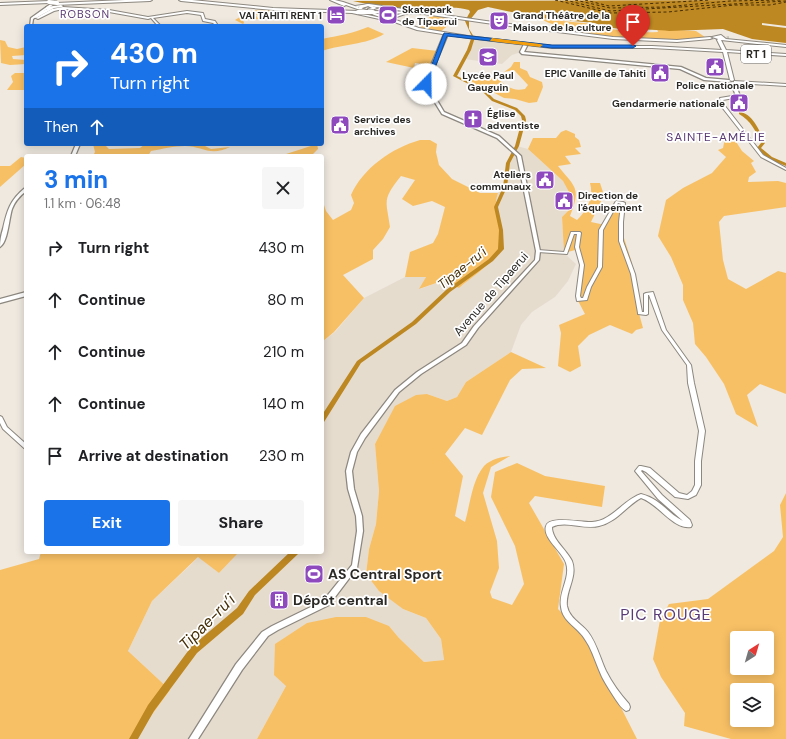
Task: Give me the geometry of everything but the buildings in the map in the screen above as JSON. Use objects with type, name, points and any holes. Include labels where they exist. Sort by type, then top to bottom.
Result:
[{"type":"highway","points":[[0,4],[22,0],[50,5]]},
{"type":"highway","points":[[0,4],[50,5],[130,0]]},
{"type":"highway","points":[[0,4],[50,5],[150,0]]},
{"type":"highway","points":[[180,0],[273,9],[369,15],[393,21]]},
{"type":"highway","points":[[198,0],[292,9],[358,9],[372,11],[423,12]]},
{"type":"highway","points":[[233,4],[258,5]]},
{"type":"highway","points":[[35,18],[50,5]]},
{"type":"highway","points":[[324,11],[358,9],[366,5],[375,8],[372,11]]},
{"type":"highway","points":[[366,5],[360,8],[382,17]]},
{"type":"highway","points":[[270,6],[292,9]]},
{"type":"main road","name":"RT 1","points":[[332,0],[418,29],[468,37],[566,47],[645,46],[786,55]]},
{"type":"main road","points":[[344,4],[366,5],[423,12],[462,19]]},
{"type":"main road","name":"RT 1","points":[[344,4],[358,9]]},
{"type":"main road","points":[[32,24],[35,18],[50,5]]},
{"type":"main road","points":[[423,12],[462,19],[601,37],[668,41],[720,38],[786,45]]},
{"type":"main road","points":[[472,20],[613,40],[676,43],[720,38],[772,45],[786,45]]},
{"type":"main road","name":"Avenue de Tipaerui","points":[[193,739],[250,652],[265,634],[326,603],[355,566],[360,531],[359,516],[351,489],[349,471],[354,452],[363,436],[399,389],[419,373],[466,342],[476,327],[538,258],[538,251],[519,156],[498,137],[443,113],[430,92],[426,82],[446,34]]},
{"type":"main road","points":[[720,38],[732,82],[738,96]]},
{"type":"main road","points":[[526,44],[522,52],[684,69],[705,80],[786,85]]},
{"type":"main road","points":[[0,246],[8,212],[18,196],[24,191]]},
{"type":"main road","points":[[0,301],[24,295]]},
{"type":"street","points":[[35,18],[52,10],[63,8],[104,10],[152,18],[194,12],[202,15],[204,20],[215,23],[214,24]]},
{"type":"street","points":[[387,19],[404,13],[443,16]]},
{"type":"street","points":[[152,18],[158,24]]},
{"type":"street","points":[[738,96],[722,98],[722,106],[762,156],[786,169]]},
{"type":"street","points":[[538,251],[566,254],[572,233],[578,234],[577,247],[582,260],[578,296],[579,300],[585,299],[589,287],[600,267],[599,240],[601,230],[616,204],[622,203],[622,245],[633,274],[640,313],[643,315],[646,314],[646,294],[652,294],[659,319],[666,334],[689,366],[691,384],[702,431],[698,461],[698,485],[694,493],[688,497],[677,495],[648,470],[642,468],[638,473],[660,497],[688,522],[689,525],[685,525],[650,499],[641,496],[631,500],[613,518],[603,522],[582,525],[556,523],[549,526],[548,530],[551,537],[566,556],[571,567],[571,580],[565,598],[564,607],[567,615],[593,645],[605,676],[626,707]]},
{"type":"street","points":[[0,418],[5,428],[24,445]]},
{"type":"shaded area","points":[[786,0],[786,26],[762,23],[762,25],[786,28],[786,43],[752,39],[723,29],[669,31],[620,29],[610,28],[595,23],[540,18],[488,7],[478,10],[469,21],[469,29],[474,37],[472,37],[465,21],[470,12],[469,10],[457,8],[427,9],[378,6],[353,1]]},
{"type":"shaded area","points":[[261,9],[296,10],[294,13],[256,15],[258,19],[243,20],[243,24],[235,20],[248,12]]},
{"type":"shaded area","points":[[432,15],[456,19],[440,32],[419,27]]},
{"type":"shaded area","points":[[541,19],[594,24],[617,30],[634,32],[658,32],[657,29],[696,31],[705,37],[660,41],[614,39],[585,34],[574,28],[552,24]]},
{"type":"shaded area","points":[[368,27],[384,34],[370,40],[324,50],[324,39],[351,33]]},
{"type":"shaded area","name":"Lycée Paul Gauguin","points":[[474,38],[525,44],[521,52],[512,55],[502,64],[464,59],[472,47]]},
{"type":"shaded area","points":[[0,40],[5,41],[8,47],[17,49],[24,47],[24,55],[12,56],[13,59],[24,60],[24,64],[10,65],[1,63]]},
{"type":"shaded area","points":[[412,48],[438,51],[433,65],[415,63],[414,68],[386,62]]},
{"type":"shaded area","points":[[514,62],[520,62],[520,68],[527,71],[530,77],[542,82],[543,87],[537,102],[529,103],[504,98],[465,80],[485,76],[494,77],[513,89],[525,89],[528,85],[514,70],[504,72],[511,67]]},
{"type":"shaded area","points":[[15,73],[24,73],[24,90],[7,90],[13,82],[11,76]]},
{"type":"shaded area","points":[[566,130],[575,134],[575,137],[579,140],[581,147],[575,148],[581,154],[565,156],[571,164],[558,166],[573,184],[575,189],[576,194],[570,216],[577,220],[587,208],[591,194],[590,183],[600,183],[604,195],[591,222],[605,225],[617,208],[620,210],[624,238],[632,263],[635,299],[643,328],[636,330],[632,334],[610,325],[589,335],[578,346],[581,366],[570,372],[558,366],[561,333],[559,325],[585,314],[576,297],[581,265],[579,249],[564,253],[562,217],[570,209],[574,201],[563,181],[528,149],[533,138],[556,138],[561,132]]},
{"type":"shaded area","points":[[727,136],[733,137],[742,151],[754,161],[751,163],[756,172],[749,177],[748,182],[778,181],[786,183],[786,207],[724,216],[719,222],[723,260],[728,279],[746,289],[778,271],[786,273],[786,394],[760,384],[747,395],[758,427],[736,414],[724,384],[706,357],[695,344],[693,323],[683,300],[683,285],[671,257],[658,236],[666,200],[683,188],[712,173],[726,157],[718,150],[723,148],[725,138]]},
{"type":"shaded area","points":[[420,140],[430,140],[437,144],[436,152],[439,165],[452,179],[480,193],[498,193],[496,207],[501,239],[499,248],[495,256],[482,270],[459,288],[442,281],[419,289],[426,277],[405,277],[410,252],[433,243],[438,234],[445,207],[432,201],[413,206],[402,199],[415,180],[401,176],[388,195],[387,205],[390,227],[383,239],[373,250],[373,259],[343,275],[364,298],[334,332],[324,340],[324,205],[326,211],[333,220],[351,210],[354,203],[351,195],[363,176],[380,160],[399,148]]},
{"type":"shaded area","points":[[94,146],[106,146],[109,149],[140,148],[142,146],[181,146],[151,151],[149,154],[94,154]]},
{"type":"shaded area","points":[[191,146],[205,146],[211,149],[230,147],[217,151]]},
{"type":"shaded area","points":[[311,146],[317,146],[318,149],[313,154],[286,154]]},
{"type":"shaded area","points":[[517,146],[528,149],[563,181],[570,192],[574,202],[570,209],[562,217],[564,253],[576,264],[568,281],[555,297],[532,312],[521,325],[511,352],[466,382],[457,397],[447,401],[427,394],[375,444],[379,491],[376,524],[369,549],[366,574],[403,609],[426,618],[441,639],[444,660],[424,662],[389,626],[286,686],[257,739],[134,739],[170,690],[128,651],[152,601],[199,557],[219,573],[237,554],[324,554],[324,340],[335,332],[364,298],[405,277],[426,277],[420,289],[442,281],[459,288],[493,259],[500,250],[502,240],[494,206],[498,193],[506,179],[508,163]]},
{"type":"shaded area","points":[[21,157],[24,158],[24,166],[0,187],[0,166],[10,166]]},
{"type":"shaded area","points":[[511,352],[546,368],[522,369],[510,380],[482,435],[465,428],[445,454],[463,476],[455,516],[465,522],[474,485],[484,466],[493,460],[510,456],[491,467],[483,493],[497,541],[499,568],[490,592],[492,598],[512,605],[524,584],[515,546],[491,497],[495,472],[517,463],[545,476],[605,486],[602,507],[535,496],[529,503],[564,564],[558,609],[584,635],[637,739],[257,739],[286,686],[274,675],[275,644],[307,623],[336,617],[366,617],[389,626],[424,662],[444,660],[441,639],[426,618],[403,609],[379,591],[366,574],[369,549],[376,524],[379,491],[375,444],[395,406],[416,395],[427,394],[447,401],[457,397],[466,382]]},
{"type":"shaded area","points":[[786,493],[786,739],[731,739],[684,726],[685,713],[661,677],[653,659],[660,620],[669,604],[708,599],[774,551],[783,537],[780,505]]},
{"type":"shaded area","points":[[40,554],[237,554],[219,573],[198,557],[152,601],[128,651],[170,690],[134,739],[0,739],[0,570],[39,559]]},
{"type":"waterway","name":"Tipae-ru’i","points":[[324,417],[359,362],[414,323],[448,291],[491,260],[501,249],[501,230],[496,207],[505,187],[508,163],[517,146],[524,120],[523,116],[516,109],[493,100],[483,90],[455,76],[469,50],[473,37]]},
{"type":"waterway","points":[[740,113],[752,122],[757,130],[763,143],[759,148],[770,158],[786,165]]},
{"type":"waterway","name":"Tipae-ru’i","points":[[133,739],[151,708],[194,650],[240,611],[252,593],[293,554]]},
{"type":"ferry route","points":[[555,0],[610,13],[668,12],[734,5],[770,5],[786,2]]},
{"type":"ferry route","points":[[565,0],[610,11],[786,1]]},
{"type":"ferry route","points":[[575,0],[610,8],[664,7],[730,1],[782,0]]},
{"type":"ferry route","points":[[585,0],[609,6],[710,0]]},
{"type":"tunnel","points":[[710,38],[729,38]]},
{"type":"slow traffic","points":[[492,40],[540,45]]},
{"type":"place","name":"VAI TAHITI RENT 1","points":[[336,15]]},
{"type":"place","name":"Skatepark de Tipaerui","points":[[388,15]]},
{"type":"place","name":"Grand Théâtre de la Maison de la culture","points":[[499,21]]},
{"type":"place","name":"Lycée Paul Gauguin","points":[[488,57]]},
{"type":"place","name":"Police nationale","points":[[715,67]]},
{"type":"place","name":"EPIC Vanille de Tahiti","points":[[660,73]]},
{"type":"place","name":"Gendarmerie nationale","points":[[739,103]]},
{"type":"place","name":"Église adventiste","points":[[473,119]]},
{"type":"place","name":"Service des archives","points":[[340,125]]},
{"type":"place","name":"Ateliers communaux","points":[[545,180]]},
{"type":"place","name":"Direction de l'équipement","points":[[564,201]]},
{"type":"place","name":"AS Central Sport","points":[[314,574]]},
{"type":"place","name":"Dépôt central","points":[[279,600]]},
{"type":"district","name":"ROBSON","points":[[85,14]]},
{"type":"district","name":"SAINTE-AMÉLIE","points":[[716,137]]},
{"type":"district","name":"PIC ROUGE","points":[[666,614]]},
{"type":"route","points":[[426,84],[446,34],[552,47],[633,46]]}]
